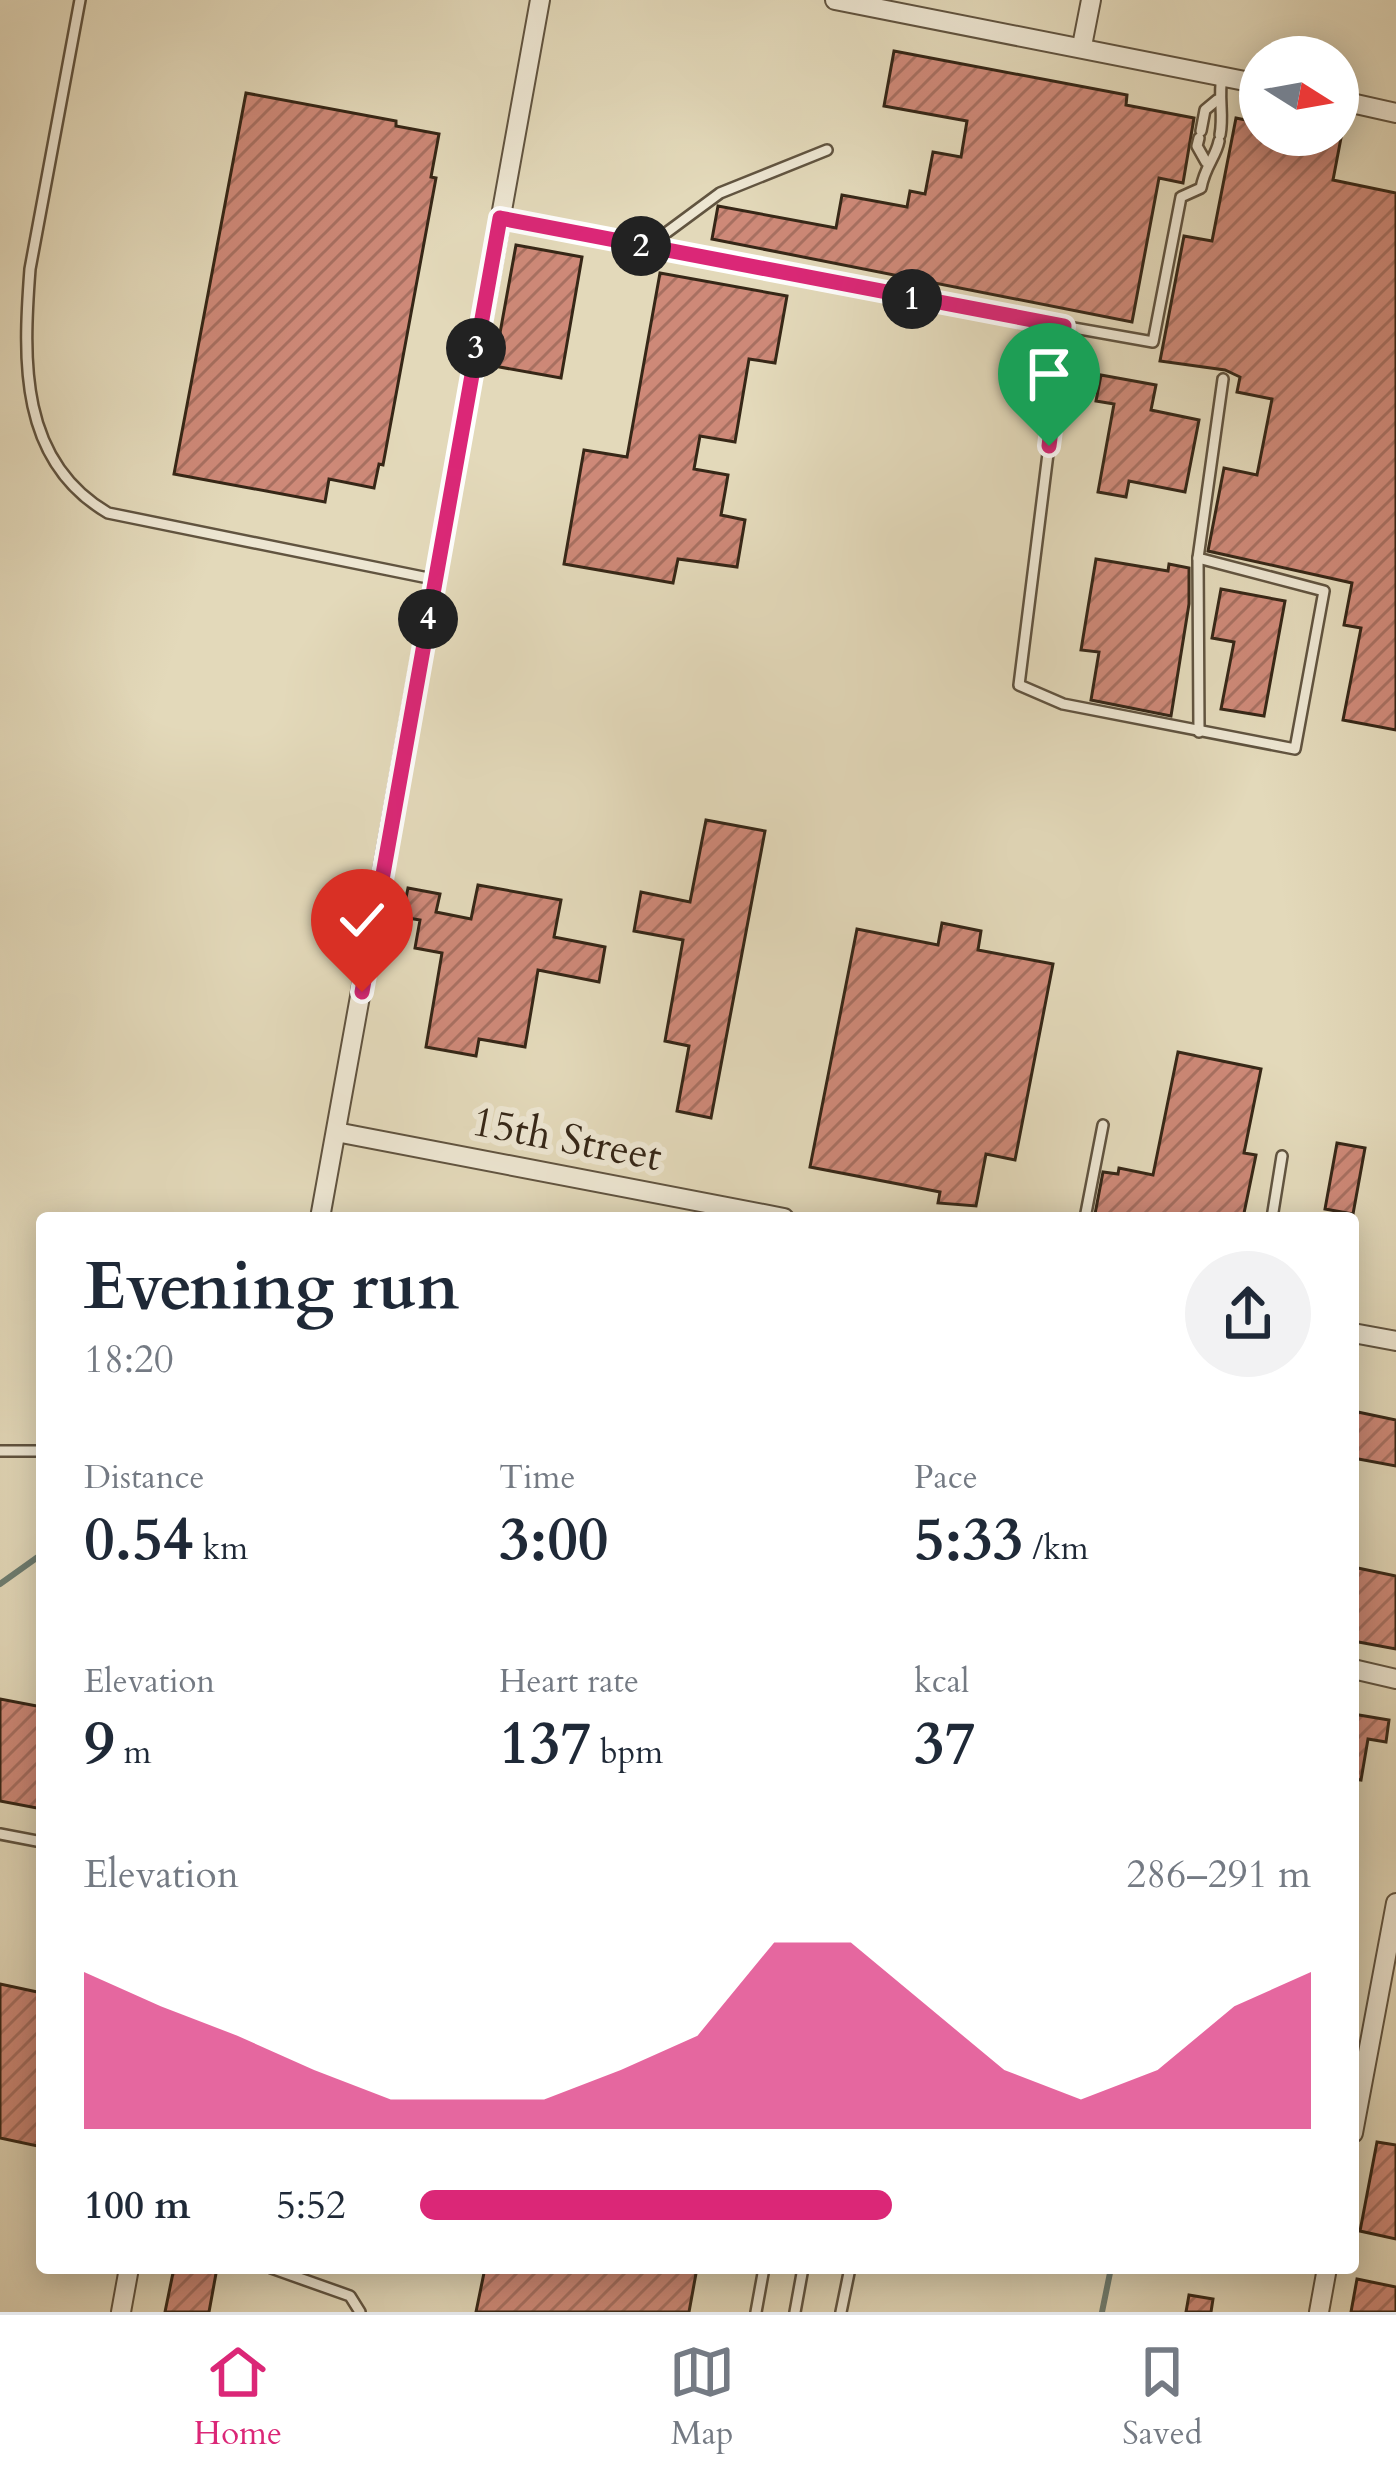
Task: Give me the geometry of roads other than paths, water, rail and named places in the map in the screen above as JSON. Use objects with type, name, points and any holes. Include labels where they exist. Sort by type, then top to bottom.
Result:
[{"type":"street","points":[[321,1212],[540,0]]},
{"type":"street","points":[[835,0],[930,9],[1239,80]]},
{"type":"street","points":[[1082,46],[1091,0]]},
{"type":"street","points":[[1359,104],[1396,112]]},
{"type":"street","name":"15th Street","points":[[336,1132],[753,1212]]},
{"type":"street","points":[[1359,1334],[1396,1341]]},
{"type":"street","points":[[1359,1670],[1396,1678]]},
{"type":"street","points":[[1359,2108],[1389,1985],[1396,1903]]},
{"type":"street","points":[[121,2312],[128,2274]]},
{"type":"street","points":[[1318,2312],[1326,2274]]},
{"type":"lane","points":[[80,0],[33,252],[26,315],[37,424],[55,468],[72,488],[108,513],[433,579]]},
{"type":"lane","points":[[500,218],[1153,341],[1181,196],[1201,188],[1206,162],[1217,150],[1224,115],[1217,100],[1222,76]]},
{"type":"lane","points":[[1206,162],[1197,146],[1205,110],[1217,100]]},
{"type":"lane","points":[[646,247],[720,193],[827,151]]},
{"type":"lane","points":[[1064,326],[1019,685],[1063,704],[1295,749],[1324,591],[1198,558]]},
{"type":"lane","points":[[1198,733],[1198,558],[1223,379]]},
{"type":"lane","points":[[1086,1212],[1103,1125]]},
{"type":"lane","points":[[1273,1212],[1282,1156]]},
{"type":"lane","points":[[0,1451],[36,1450]]},
{"type":"lane","points":[[0,1834],[36,1841]]},
{"type":"lane","points":[[288,2274],[350,2296],[360,2312]]},
{"type":"lane","points":[[756,2312],[763,2274]]},
{"type":"lane","points":[[795,2312],[802,2274]]},
{"type":"lane","points":[[841,2312],[849,2274]]},
{"type":"waterway","points":[[0,1584],[36,1558]]},
{"type":"waterway","points":[[1102,2312],[1110,2274]]}]
